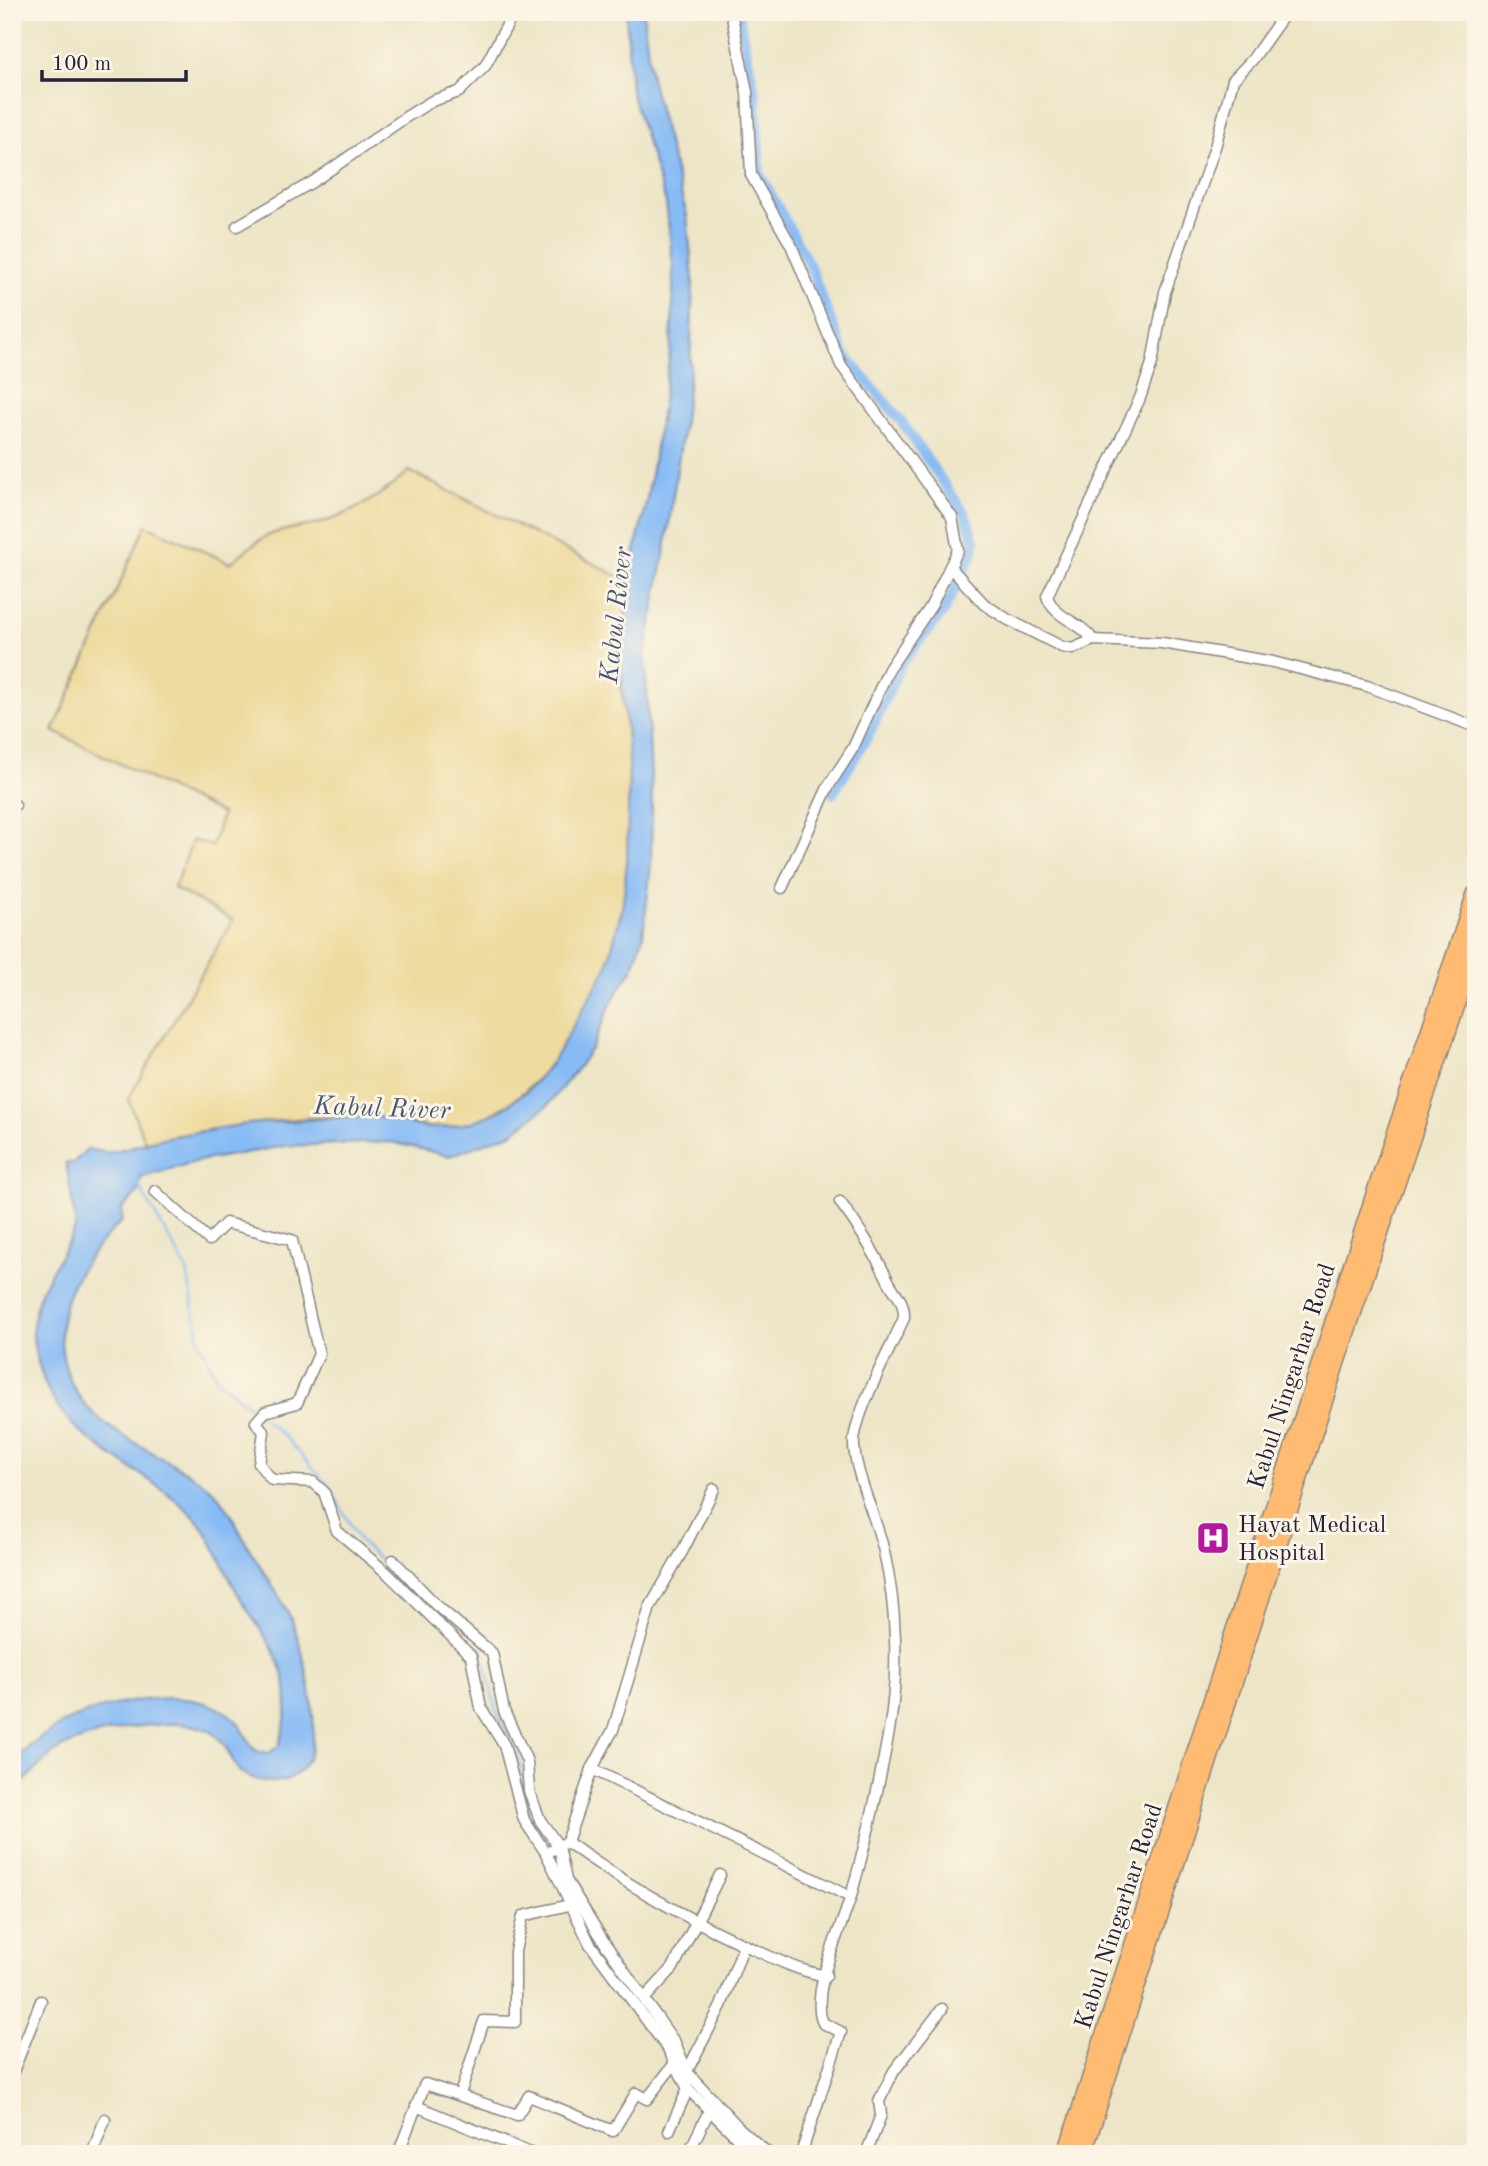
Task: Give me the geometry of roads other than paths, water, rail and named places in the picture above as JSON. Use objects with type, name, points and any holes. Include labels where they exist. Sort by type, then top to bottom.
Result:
[{"type":"highway","name":"Kabul Ningarhar Road","points":[[1067,2154],[1098,2080],[1299,1458],[1476,895]]},
{"type":"highway","name":"Kabul Ningarhar Road","points":[[1299,1458],[1476,944]]},
{"type":"highway","name":"Kabul Ningarhar Road","points":[[1082,2154],[1098,2080]]},
{"type":"street","points":[[237,226],[314,181],[432,101],[459,92],[485,66],[514,12]]},
{"type":"street","points":[[731,12],[747,92],[751,175],[791,245],[841,365],[951,517],[958,550],[931,606],[889,669],[853,748],[828,787],[782,888]]},
{"type":"street","points":[[1093,640],[1090,634],[1065,620],[1047,596],[1140,398],[1152,363],[1165,292],[1215,147],[1233,80],[1252,60],[1286,12]]},
{"type":"street","points":[[950,567],[984,604],[1062,647],[1082,646],[1093,640],[1162,643],[1273,662],[1367,686],[1476,727]]},
{"type":"street","points":[[155,1191],[209,1240],[226,1223],[292,1240],[319,1354],[297,1403],[265,1412],[256,1422],[264,1432],[259,1464],[272,1480],[313,1482],[324,1492],[337,1531],[387,1573],[471,1656],[481,1708],[504,1745],[524,1820],[546,1853],[590,1944],[650,2023],[695,2091],[754,2154]]},
{"type":"street","points":[[800,2154],[841,2032],[823,2023],[819,2015],[826,1976],[850,1897],[889,1730],[895,1666],[885,1554],[856,1458],[854,1440],[860,1419],[904,1318],[905,1306],[888,1282],[868,1239],[840,1202]]},
{"type":"street","points":[[685,2076],[675,2043],[645,2004],[645,1998],[606,1945],[566,1880],[563,1845],[592,1769],[613,1730],[650,1607],[714,1489]]},
{"type":"street","points":[[393,1560],[436,1605],[492,1653],[504,1711],[527,1761],[529,1791],[540,1820],[563,1845],[622,1882],[698,1923],[798,1970],[826,1976]]},
{"type":"street","points":[[592,1769],[850,1897]]},
{"type":"street","points":[[546,1853],[563,1845]]},
{"type":"street","points":[[645,1998],[673,1968],[720,1875]]},
{"type":"street","points":[[460,2094],[484,2021],[515,2022],[515,1951],[523,1916],[569,1905]]},
{"type":"street","points":[[685,2076],[721,2006],[744,1945]]},
{"type":"street","points":[[12,2074],[40,2001]]},
{"type":"street","points":[[866,2154],[881,2115],[879,2101],[894,2071],[942,2009]]},
{"type":"street","points":[[398,2154],[425,2084],[517,2115],[528,2095],[613,2131],[636,2092],[647,2099],[675,2063]]},
{"type":"street","points":[[669,2131],[695,2091]]},
{"type":"street","points":[[416,2106],[533,2154]]},
{"type":"street","points":[[688,2154],[712,2109]]},
{"type":"street","points":[[712,2109],[769,2154]]},
{"type":"street","points":[[92,2154],[106,2119]]},
{"type":"water","points":[[626,12],[643,12],[651,78],[687,216],[693,279],[690,370],[683,429],[665,550],[645,654],[652,799],[651,865],[643,936],[633,968],[612,1001],[592,1047],[578,1068],[547,1106],[512,1133],[449,1156],[392,1142],[285,1146],[198,1161],[142,1177],[137,1193],[122,1209],[122,1221],[91,1255],[69,1293],[61,1334],[63,1357],[70,1380],[81,1399],[96,1415],[132,1442],[193,1475],[217,1495],[228,1510],[282,1601],[296,1633],[313,1713],[311,1751],[299,1772],[283,1781],[266,1782],[240,1772],[218,1737],[199,1727],[159,1724],[136,1727],[90,1737],[58,1750],[12,1795],[12,1762],[55,1728],[92,1711],[137,1701],[161,1699],[204,1703],[230,1715],[240,1725],[256,1751],[268,1754],[279,1745],[286,1718],[284,1676],[277,1659],[201,1526],[167,1493],[104,1451],[67,1419],[53,1399],[42,1375],[33,1340],[38,1300],[76,1226],[66,1163],[73,1163],[87,1149],[108,1153],[167,1137],[247,1124],[375,1116],[428,1128],[472,1122],[499,1111],[527,1091],[551,1064],[607,967],[623,904],[627,859],[629,763],[619,650],[628,601],[628,581],[647,499],[661,414],[671,345],[673,302],[673,266],[666,203],[631,92]]},
{"type":"waterway","points":[[738,12],[756,97],[760,174],[809,264],[844,354],[901,421],[965,514],[975,541],[972,555],[944,611],[902,662],[872,729],[833,794]]},
{"type":"waterway","points":[[137,1183],[187,1270],[199,1340],[216,1378],[259,1415]]},
{"type":"waterway","points":[[264,1419],[285,1437],[329,1486],[360,1542],[416,1591]]},
{"type":"waterway","points":[[481,1648],[496,1710],[520,1761],[531,1821],[550,1848]]},
{"type":"waterway","points":[[552,1854],[558,1867]]},
{"type":"waterway","points":[[583,1917],[615,1967]]},
{"type":"place","name":"Hayat Medical Hospital","points":[[1213,1538]]},
{"type":"water label","name":"Kabul River","points":[[615,615]]},
{"type":"water label","name":"Kabul River","points":[[382,1107]]}]
